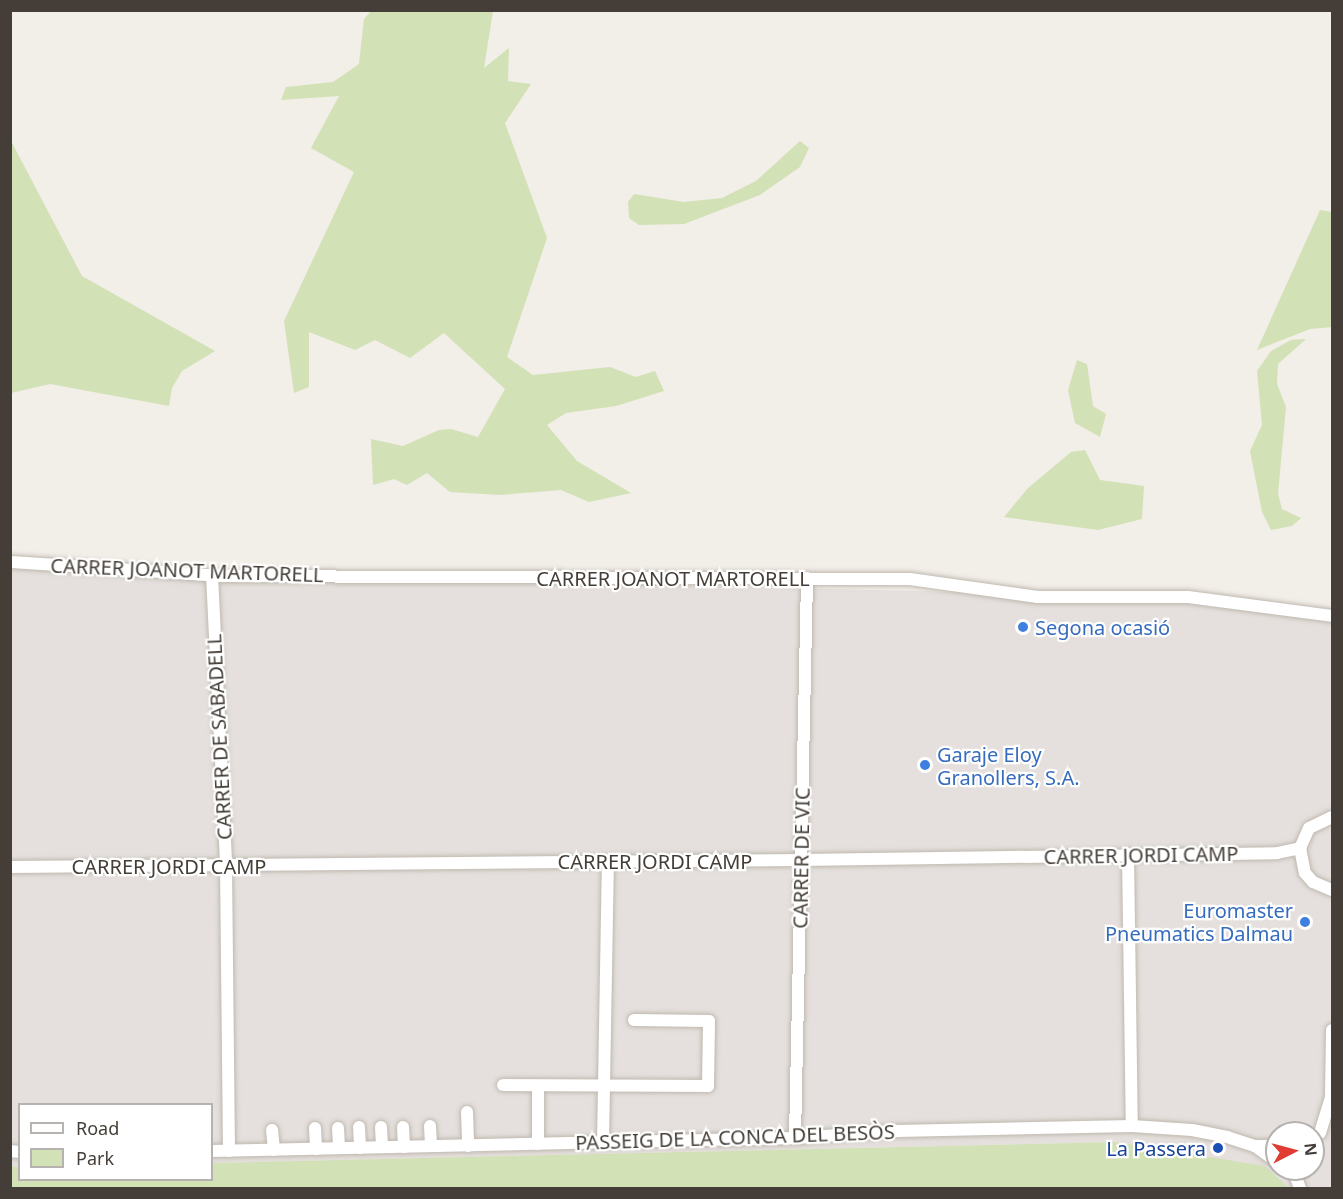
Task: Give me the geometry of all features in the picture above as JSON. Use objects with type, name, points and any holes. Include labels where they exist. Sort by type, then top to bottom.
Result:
[{"type":"street","name":"CARRER JOANOT MARTORELL","points":[[10,562],[212,575],[910,579],[1038,597],[1188,597],[1332,616]]},
{"type":"street","name":"CARRER DE SABADELL","points":[[212,575],[226,866],[229,1151]]},
{"type":"street","name":"CARRER DE VIC","points":[[795,1138],[807,578]]},
{"type":"street","points":[[1332,817],[1309,828],[1300,848],[1305,873],[1313,882],[1332,890]]},
{"type":"street","name":"CARRER JORDI CAMP","points":[[10,867],[1277,853],[1300,848]]},
{"type":"street","points":[[1128,854],[1132,1126]]},
{"type":"street","points":[[603,1143],[608,861]]},
{"type":"street","points":[[503,1085],[603,1083],[708,1086],[709,1021],[634,1020]]},
{"type":"street","points":[[1325,1123],[1332,1098],[1332,1030]]},
{"type":"street","points":[[538,1086],[538,1144]]},
{"type":"street","points":[[467,1112],[468,1146]]},
{"type":"street","points":[[430,1126],[431,1146]]},
{"type":"street","name":"PASSEIG DE LA CONCA DEL BESÒS","points":[[213,1151],[795,1138],[897,1131],[1132,1126],[1192,1130],[1255,1146],[1265,1146]]},
{"type":"street","points":[[359,1127],[360,1148]]},
{"type":"street","points":[[381,1127],[382,1147]]},
{"type":"street","points":[[403,1127],[404,1147]]},
{"type":"street","points":[[315,1128],[316,1149]]},
{"type":"street","points":[[338,1128],[339,1148]]},
{"type":"street","points":[[272,1130],[274,1150]]},
{"type":"street","name":"PASSEIG DE LA CONCA DEL BESÒS","points":[[1255,1146],[1265,1153]]},
{"type":"shaded area","points":[[10,562],[212,575],[1188,597],[1332,616],[1332,1188],[1289,1188],[1114,1142],[213,1163],[213,1103],[18,1103],[18,1167],[11,1166]]},
{"type":"green space","points":[[371,11],[493,11],[484,68],[509,48],[508,81],[531,84],[505,123],[547,238],[507,357],[533,375],[610,367],[636,377],[655,371],[664,391],[616,406],[566,413],[547,425],[577,461],[631,493],[589,502],[561,490],[500,495],[450,492],[427,473],[407,485],[394,479],[373,485],[371,439],[403,446],[439,430],[451,429],[478,437],[505,389],[444,333],[410,358],[375,340],[355,350],[309,332],[309,387],[294,393],[284,321],[354,172],[311,148],[339,96],[281,100],[286,87],[333,82],[359,64],[364,19]]},
{"type":"green space","points":[[10,139],[82,276],[215,351],[182,371],[172,388],[169,406],[50,384],[11,393]]},
{"type":"green space","points":[[800,141],[809,148],[800,167],[760,195],[684,224],[639,225],[629,218],[628,202],[634,194],[684,202],[722,198],[756,181]]},
{"type":"green space","points":[[1320,210],[1332,212],[1332,327],[1310,329],[1257,350]]},
{"type":"green space","points":[[1306,339],[1278,364],[1277,384],[1286,407],[1278,494],[1282,509],[1301,518],[1292,526],[1271,530],[1262,512],[1250,451],[1262,425],[1257,371],[1271,351],[1291,340]]},
{"type":"green space","points":[[1077,360],[1087,364],[1093,406],[1106,414],[1100,437],[1075,423],[1068,390]]},
{"type":"green space","points":[[1085,450],[1100,480],[1144,486],[1142,519],[1098,530],[1004,517],[1028,488],[1071,452]]},
{"type":"green space","points":[[1114,1142],[1265,1166],[1265,1181],[1281,1181],[1289,1188],[10,1188],[11,1166],[18,1167],[18,1181],[213,1181],[213,1163]]},
{"type":"place","name":"Segona ocasió","points":[[1023,627]]},
{"type":"place","name":"Garaje Eloy Granollers, S.A.","points":[[925,765]]},
{"type":"place","name":"Euromaster Pneumatics Dalmau","points":[[1305,922]]},
{"type":"place","name":"La Passera","points":[[1218,1148]]}]
